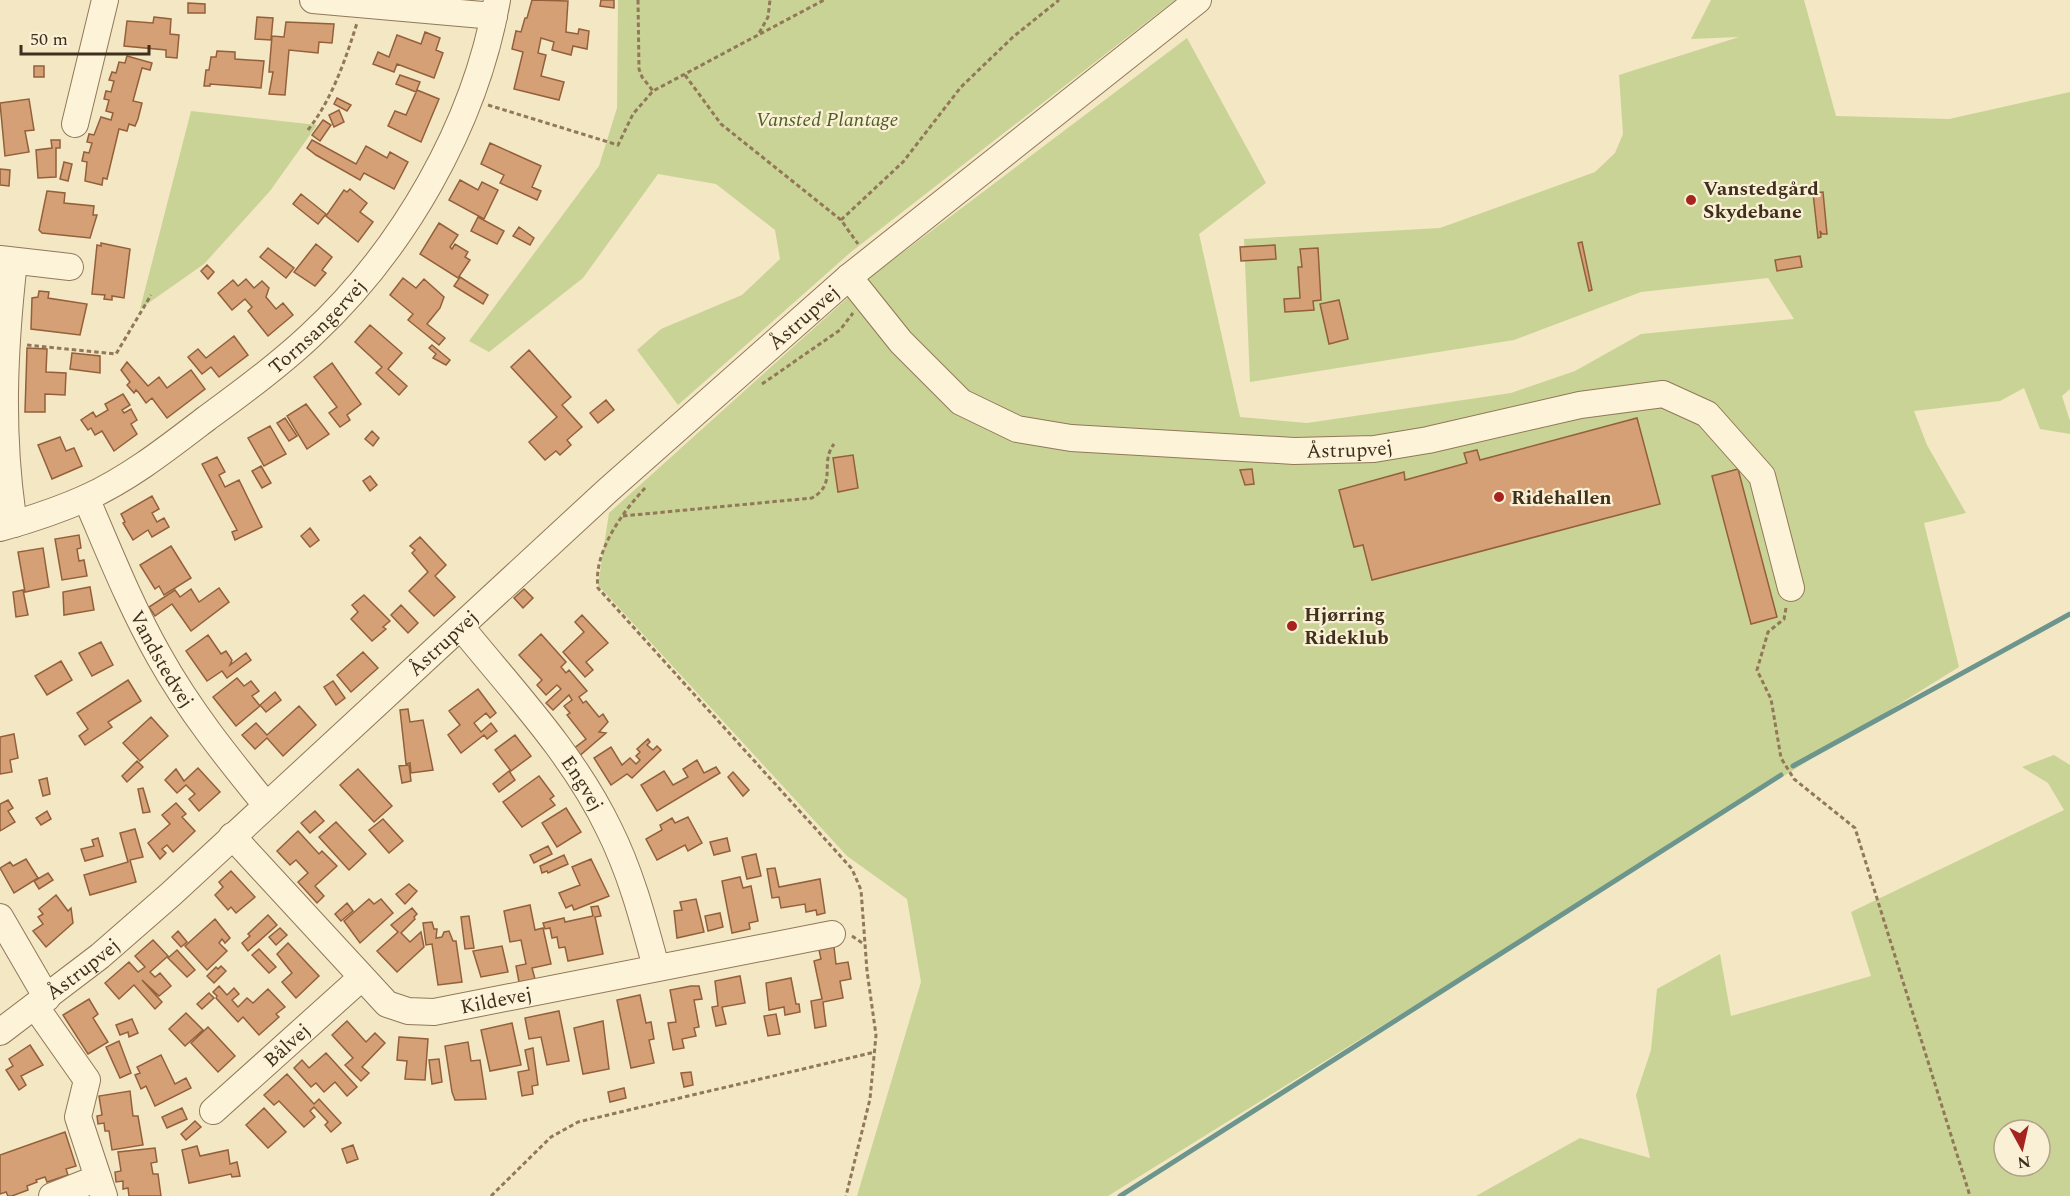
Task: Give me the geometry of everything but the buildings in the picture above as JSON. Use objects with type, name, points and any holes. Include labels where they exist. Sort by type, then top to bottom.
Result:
[{"type":"street","points":[[75,124],[105,0]]},
{"type":"street","points":[[313,0],[363,4],[496,8]]},
{"type":"street","name":"Åstrupvej","points":[[0,1032],[41,1002],[153,910],[607,491],[869,259],[1198,0]]},
{"type":"street","name":"Tornsangervej","points":[[7,526],[86,498],[144,465],[254,384],[311,335],[362,281],[406,221],[443,156],[469,99],[496,8]]},
{"type":"street","points":[[7,526],[2,414],[7,260],[70,267]]},
{"type":"street","name":"Åstrupvej","points":[[849,277],[908,349],[961,402],[1017,429],[1071,438],[1294,451],[1374,449],[1428,440],[1580,405],[1663,394],[1707,414],[1762,476],[1791,588]]},
{"type":"street","name":"Vandstedvej","points":[[86,498],[135,610],[159,657],[218,746],[266,805]]},
{"type":"street","name":"Engvej","points":[[461,627],[573,768],[609,828],[632,882],[656,967]]},
{"type":"street","name":"Kildevej","points":[[232,836],[387,1004],[408,1011],[434,1012],[832,933]]},
{"type":"street","points":[[0,917],[41,1002]]},
{"type":"street","name":"Bålvej","points":[[213,1111],[361,978]]},
{"type":"street","name":"Åstrupvej","points":[[41,1002],[87,1080],[78,1117],[101,1187],[52,1196]]},
{"type":"path","points":[[638,0],[639,69],[642,78],[653,90]]},
{"type":"path","points":[[758,35],[768,17],[770,0]]},
{"type":"path","points":[[469,99],[618,145],[633,114],[653,90],[824,0]]},
{"type":"path","points":[[841,220],[903,162],[961,87],[1013,37],[1059,0]]},
{"type":"path","points":[[308,130],[324,109],[348,54],[363,4]]},
{"type":"path","points":[[685,75],[721,124],[841,220],[869,259]]},
{"type":"path","points":[[3,352],[116,354],[151,295]]},
{"type":"path","points":[[762,384],[840,330],[864,297]]},
{"type":"path","points":[[623,516],[812,498],[821,493],[827,483],[827,453],[834,444]]},
{"type":"path","points":[[648,484],[608,540],[597,578],[598,588],[852,869],[861,890],[867,971],[876,1035],[870,1099],[846,1196]]},
{"type":"path","points":[[1791,588],[1784,619],[1768,632],[1757,670],[1771,699],[1780,758],[1794,779],[1855,828],[1970,1196]]},
{"type":"path","points":[[491,1196],[551,1137],[578,1122],[874,1052]]},
{"type":"green space","name":"Vansted Plantage","points":[[618,0],[1175,0],[851,252],[678,405],[637,350],[661,329],[742,295],[780,259],[775,230],[716,184],[658,174],[583,278],[489,352],[469,341],[599,166],[617,108]]},
{"type":"green space","name":"Hjørring Rideklub","points":[[1711,0],[1804,0],[1836,116],[1949,119],[2070,92],[2070,389],[2062,396],[2070,421],[2070,434],[2040,429],[2024,388],[2000,401],[1914,411],[1927,445],[1966,513],[1924,523],[1959,667],[1108,1196],[857,1196],[921,982],[907,899],[847,856],[598,585],[609,513],[873,275],[1187,38],[1266,183],[1199,234],[1240,417],[1307,423],[1511,393],[1575,371],[1641,334],[1794,319],[1768,278],[1641,292],[1514,340],[1250,382],[1244,239],[1440,228],[1595,172],[1615,153],[1623,134],[1619,75],[1739,37],[1691,39]]},
{"type":"green space","points":[[191,111],[317,125],[270,191],[204,264],[140,309]]},
{"type":"green space","points":[[2054,755],[2070,765],[2070,1196],[1476,1196],[1580,1138],[1650,1158],[1636,1095],[1651,1050],[1657,989],[1720,954],[1731,1016],[1871,976],[1851,912],[2064,810],[2048,783],[2022,767]]},
{"type":"waterway","points":[[1793,766],[2070,614]]},
{"type":"waterway","points":[[1120,1196],[1781,775]]},
{"type":"place","name":"Vanstedgård Skydebane","points":[[1691,200]]},
{"type":"place","name":"Ridehallen","points":[[1499,497]]},
{"type":"place","name":"Hjørring Rideklub","points":[[1292,626]]}]
